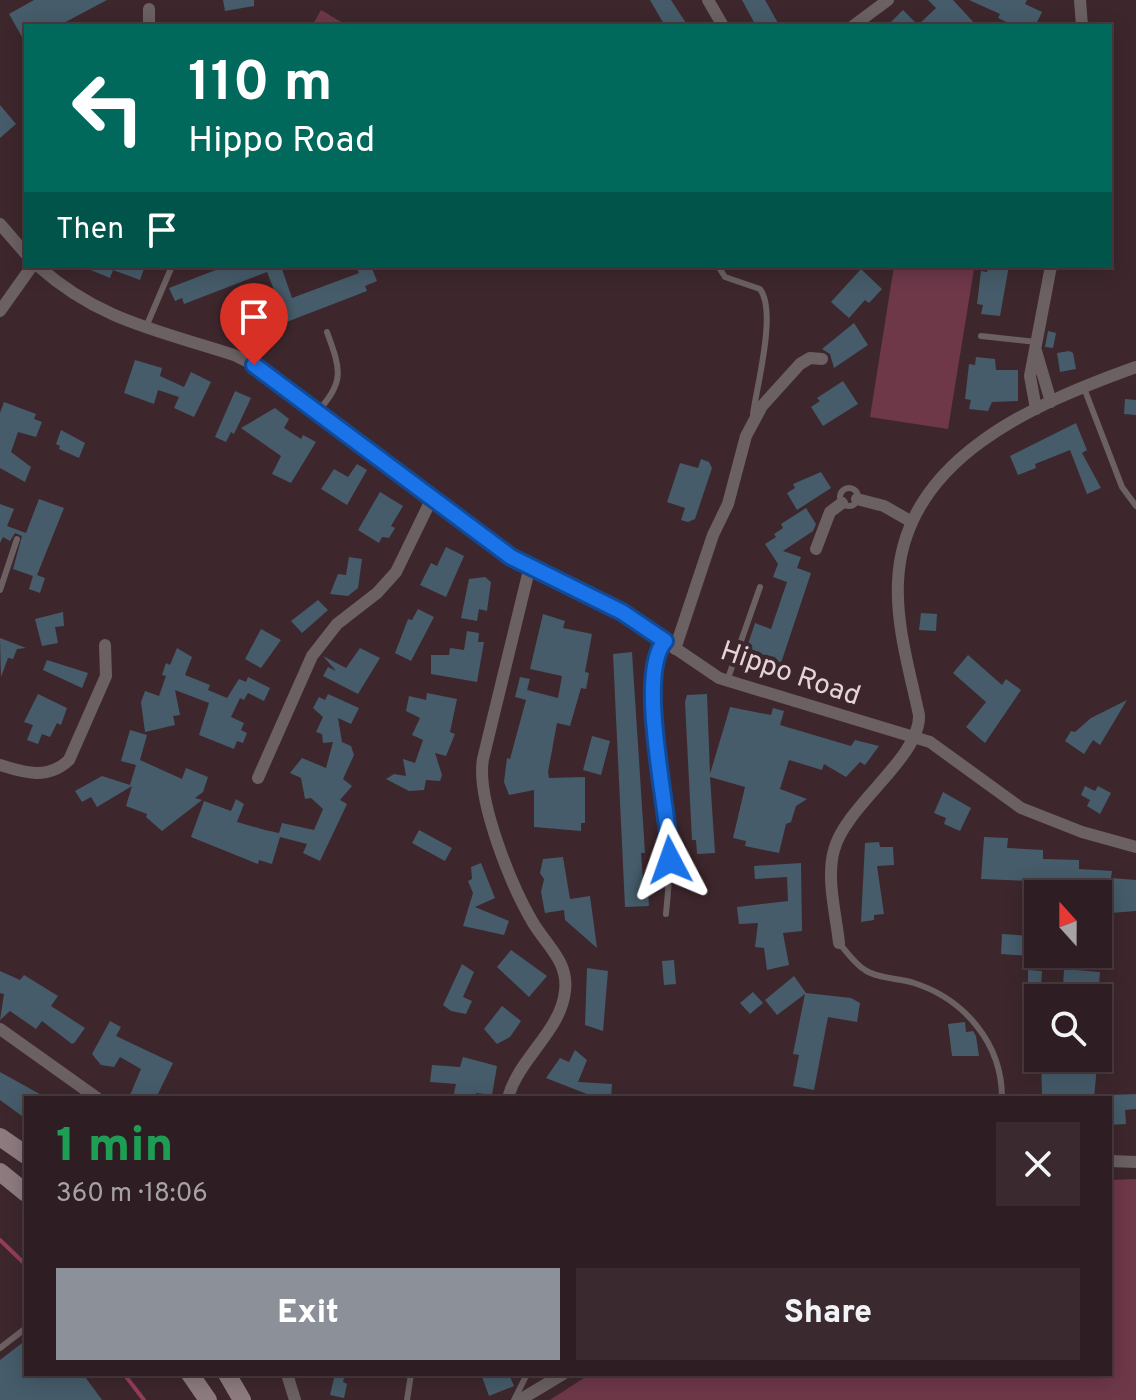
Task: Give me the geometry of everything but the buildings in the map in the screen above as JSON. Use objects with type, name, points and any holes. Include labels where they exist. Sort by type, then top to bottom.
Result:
[{"type":"main road","points":[[0,1137],[24,1154]]},
{"type":"main road","points":[[0,1172],[24,1191]]},
{"type":"main road","points":[[191,1376],[208,1400]]},
{"type":"main road","points":[[228,1376],[242,1400]]},
{"type":"street","points":[[708,0],[722,24]]},
{"type":"street","points":[[856,24],[888,0]]},
{"type":"street","points":[[1080,0],[1082,24]]},
{"type":"street","points":[[149,9],[149,24]]},
{"type":"street","points":[[0,224],[24,252]]},
{"type":"street","points":[[0,311],[33,268]]},
{"type":"street","name":"Hippo Road","points":[[38,268],[98,311],[234,355],[530,566],[622,612],[727,681],[935,745],[1024,810],[1096,837],[1136,847]]},
{"type":"street","points":[[51,277],[58,268]]},
{"type":"street","points":[[1036,409],[1030,376],[1051,268]]},
{"type":"street","points":[[1036,345],[1051,402]]},
{"type":"street","points":[[670,645],[728,504],[752,425],[781,381],[805,360],[822,359]]},
{"type":"street","points":[[839,943],[831,874],[836,842],[918,728],[919,715],[903,638],[898,592],[902,552],[912,522],[925,498],[967,453],[1036,409],[1136,367]]},
{"type":"street","points":[[258,778],[312,656],[337,624],[377,593],[396,572],[432,498]]},
{"type":"street","points":[[857,499],[884,506],[912,522]]},
{"type":"street","points":[[816,549],[830,512],[842,503]]},
{"type":"street","points":[[509,1096],[516,1078],[562,1004],[566,990],[561,962],[527,912],[481,788],[483,759],[530,566]]},
{"type":"street","points":[[0,765],[34,774],[62,767],[69,760],[106,676],[108,659],[105,645]]},
{"type":"street","points":[[0,1029],[94,1096]]},
{"type":"street","points":[[1112,1161],[1136,1162]]},
{"type":"street","points":[[288,1376],[295,1400]]},
{"type":"street","points":[[520,1400],[560,1376]]},
{"type":"lane","points":[[146,327],[171,268]]},
{"type":"lane","points":[[719,268],[725,277],[760,289],[766,300],[767,323],[752,425]]},
{"type":"lane","points":[[317,412],[326,402],[341,370],[327,332]]},
{"type":"lane","points":[[981,336],[1036,345]]},
{"type":"lane","points":[[1084,388],[1122,487],[1136,506]]},
{"type":"lane","points":[[848,488],[856,493],[857,499],[851,506],[842,503],[840,494],[848,488]]},
{"type":"lane","points":[[0,590],[17,539]]},
{"type":"lane","points":[[727,681],[760,587]]},
{"type":"lane","points":[[666,914],[670,849],[656,760],[654,662],[670,645]]},
{"type":"lane","points":[[839,943],[866,971],[937,991],[964,1010],[996,1059],[1002,1096]]},
{"type":"lane","points":[[0,1348],[24,1330]]},
{"type":"lane","points":[[407,1400],[411,1376]]},
{"type":"lane","points":[[514,1400],[526,1376]]},
{"type":"shaded area","points":[[321,10],[345,24],[313,24]]},
{"type":"shaded area","points":[[894,268],[974,269],[948,429],[870,417]]},
{"type":"shaded area","points":[[1136,1179],[1136,1400],[550,1400],[587,1376],[1112,1376],[1112,1180]]},
{"type":"waterway","points":[[0,1240],[24,1263]]},
{"type":"waterway","points":[[126,1376],[144,1400]]},
{"type":"route","points":[[254,365],[511,557],[622,612],[665,641],[654,662],[656,760],[666,805],[670,860]]}]
